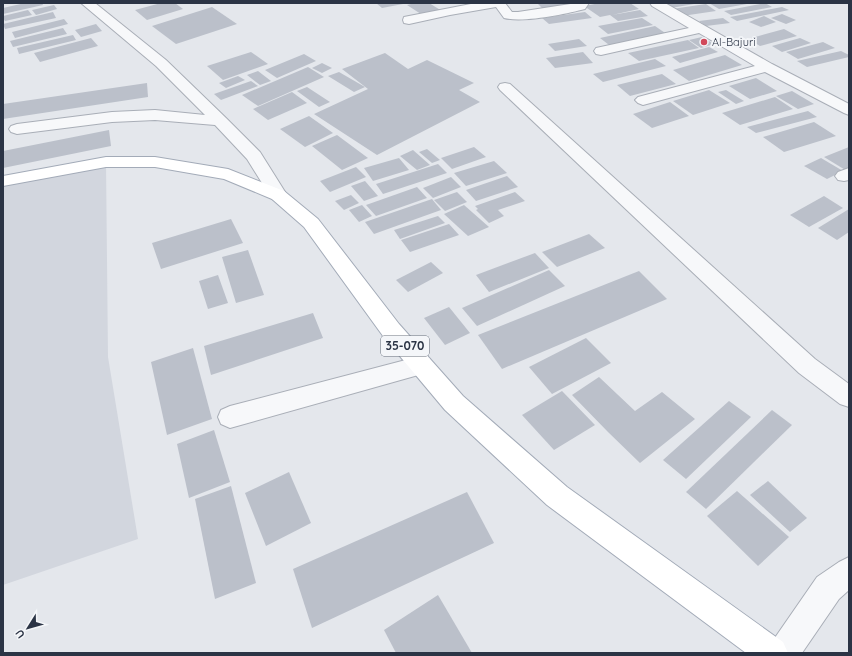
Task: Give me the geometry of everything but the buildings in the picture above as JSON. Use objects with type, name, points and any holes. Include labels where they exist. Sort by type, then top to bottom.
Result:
[{"type":"main road","name":"35-070","points":[[3,181],[106,162],[155,162],[228,174],[278,194],[311,223],[391,330],[454,403],[557,496],[772,653]]},
{"type":"street","points":[[87,3],[161,63],[220,121],[254,156],[278,194]]},
{"type":"street","points":[[409,20],[450,11],[499,3],[508,15],[518,16],[574,8],[584,3]]},
{"type":"street","points":[[656,3],[767,67],[849,110]]},
{"type":"street","points":[[601,51],[701,30]]},
{"type":"street","points":[[643,100],[767,67]]},
{"type":"street","points":[[505,87],[807,366],[849,397]]},
{"type":"street","points":[[17,129],[112,117],[155,115],[220,121]]},
{"type":"street","points":[[230,417],[421,365]]},
{"type":"street","points":[[784,653],[828,588],[849,572]]},
{"type":"shaded area","points":[[106,162],[108,357],[138,539],[3,585],[3,181]]},
{"type":"place","name":"Al-Bajuri","points":[[704,42]]}]
